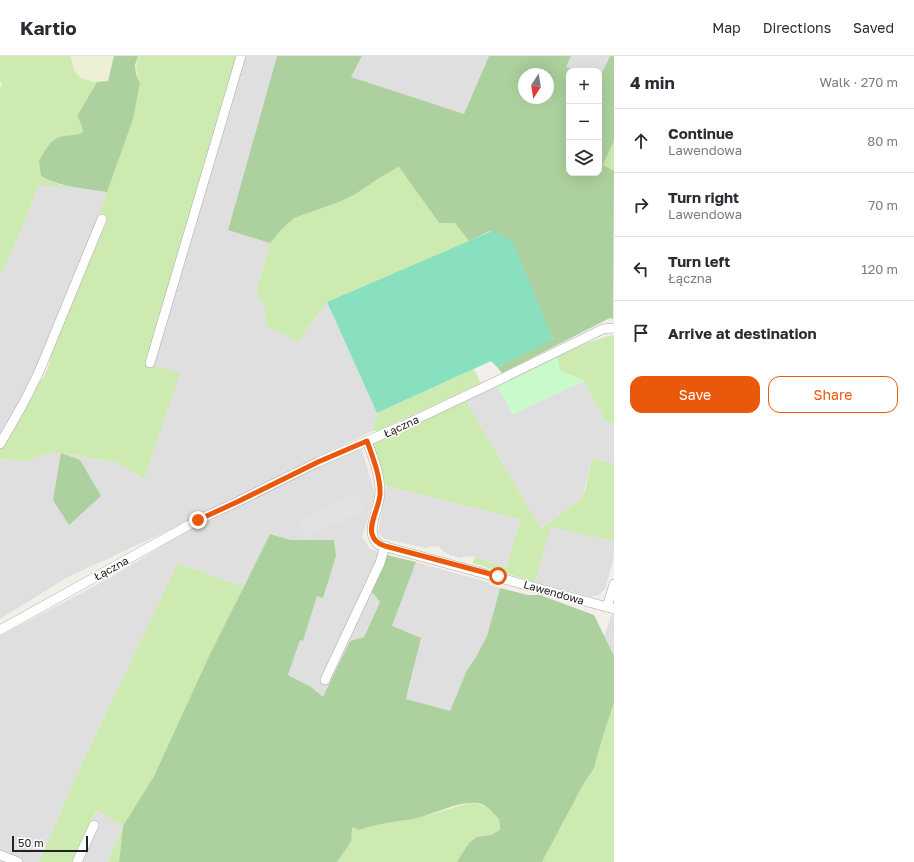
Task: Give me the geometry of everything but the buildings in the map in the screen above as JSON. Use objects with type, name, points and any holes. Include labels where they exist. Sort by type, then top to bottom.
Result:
[{"type":"street","points":[[150,363],[241,56]]},
{"type":"street","points":[[0,444],[39,372],[102,219]]},
{"type":"street","name":"Łączna","points":[[0,630],[198,520],[318,462],[504,378],[603,330],[614,328]]},
{"type":"street","points":[[325,680],[380,563],[385,546],[376,542],[372,535],[372,528],[380,494],[378,478],[367,441]]},
{"type":"street","name":"Lawendowa","points":[[385,546],[611,608],[614,584]]},
{"type":"street","points":[[76,862],[94,825]]},
{"type":"street","points":[[0,855],[18,862]]},
{"type":"shaded area","points":[[237,56],[277,56],[228,229],[270,243],[258,285],[258,299],[298,342],[327,302],[377,413],[372,431],[208,512],[66,578],[0,619],[0,459],[25,461],[55,452],[116,462],[144,479],[179,373],[153,365]]},
{"type":"shaded area","points":[[362,56],[489,56],[464,114],[350,77]]},
{"type":"shaded area","points":[[571,56],[610,56],[602,74],[602,68],[566,67]]},
{"type":"shaded area","points":[[38,184],[107,192],[89,242],[33,378],[0,437],[0,277],[23,226]]},
{"type":"shaded area","points":[[584,381],[603,416],[602,420],[614,423],[614,464],[592,458],[581,499],[541,529],[466,401],[497,386],[513,414]]},
{"type":"shaded area","points":[[361,447],[375,494],[362,537],[370,549],[387,555],[371,591],[380,602],[364,637],[349,641],[324,698],[311,687],[288,675],[300,640],[303,641],[317,596],[323,598],[334,540],[291,540],[270,534],[243,587],[178,563],[83,761],[39,862],[0,862],[0,636],[108,579],[190,529]]},
{"type":"shaded area","points":[[386,486],[520,519],[507,568],[475,557],[466,556],[461,558],[450,555],[439,547],[431,546],[426,548],[385,539],[378,533]]},
{"type":"shaded area","points":[[358,493],[366,510],[305,538],[298,520]]},
{"type":"shaded area","points":[[551,526],[614,541],[614,558],[605,589],[599,595],[591,597],[535,582]]},
{"type":"shaded area","points":[[416,562],[490,583],[490,585],[500,588],[487,636],[467,670],[450,712],[406,699],[414,669],[392,626]]},
{"type":"shaded area","points":[[612,614],[614,614],[614,656],[604,637]]},
{"type":"shaded area","points":[[96,810],[123,826],[108,862],[80,862],[99,823],[92,820]]},
{"type":"green space","points":[[0,56],[71,56],[74,68],[78,75],[85,79],[97,82],[77,116],[83,132],[62,136],[53,141],[39,162],[51,181],[61,185],[77,188],[38,185],[23,226],[0,277],[0,88],[2,84],[0,82]]},
{"type":"green space","points":[[71,56],[114,56],[108,81],[97,82],[84,80],[76,73]]},
{"type":"green space","points":[[114,56],[138,56],[135,65],[136,74],[140,83],[133,119],[107,192],[65,185],[41,176],[39,161],[53,141],[59,137],[83,132],[77,116],[97,82],[108,81]]},
{"type":"green space","points":[[138,56],[237,56],[148,363],[180,373],[144,479],[116,462],[55,452],[25,461],[0,459],[0,449],[34,389],[44,377],[49,365],[55,340],[107,221],[104,216],[99,214],[119,158],[140,83],[136,70]]},
{"type":"green space","points":[[277,56],[362,56],[351,77],[464,114],[489,56],[571,56],[566,67],[569,68],[566,68],[566,176],[602,176],[602,73],[610,56],[614,56],[614,141],[603,165],[614,171],[613,319],[610,318],[502,373],[497,367],[553,339],[490,231],[469,241],[455,223],[439,223],[399,167],[354,195],[294,218],[270,243],[228,230]]},
{"type":"green space","points":[[614,141],[614,171],[603,166]]},
{"type":"green space","points":[[399,167],[439,223],[455,223],[469,241],[327,302],[298,342],[267,326],[264,304],[258,299],[258,285],[270,243],[294,218],[354,195]]},
{"type":"green space","points":[[492,231],[512,240],[553,340],[497,367],[491,361],[377,413],[327,302]]},
{"type":"green space","points":[[612,335],[614,336],[614,423],[602,420],[603,416],[584,381],[560,370],[557,357],[587,343]]},
{"type":"green space","points":[[557,357],[560,370],[584,381],[513,414],[497,386]]},
{"type":"green space","points":[[474,369],[481,383],[378,431],[372,431],[377,413]]},
{"type":"green space","points":[[466,401],[541,529],[581,499],[585,491],[592,458],[614,464],[614,541],[551,527],[535,582],[472,563],[475,557],[507,568],[520,519],[386,486],[370,443]]},
{"type":"green space","points":[[61,453],[80,460],[101,496],[69,525],[53,500]]},
{"type":"green space","points":[[270,534],[291,540],[334,540],[336,556],[323,598],[317,596],[303,641],[300,640],[288,675],[311,687],[323,697],[350,641],[364,637],[380,602],[371,591],[387,555],[416,562],[392,626],[421,638],[406,699],[450,711],[467,670],[487,636],[500,588],[528,595],[540,595],[594,615],[614,656],[614,703],[594,768],[584,783],[542,862],[457,862],[470,842],[477,837],[491,835],[500,830],[499,819],[489,809],[477,803],[470,803],[454,806],[417,818],[380,824],[359,830],[352,827],[351,842],[337,862],[119,862],[123,826],[154,776],[210,654]]},
{"type":"green space","points":[[178,563],[243,587],[210,654],[154,776],[123,826],[96,810],[72,862],[39,862],[83,761]]},
{"type":"green space","points":[[614,703],[614,862],[542,862],[584,783],[594,768]]},
{"type":"green space","points":[[469,803],[482,805],[489,810],[499,819],[500,830],[491,835],[477,837],[461,855],[457,862],[337,862],[351,842],[351,826],[359,830],[369,826],[429,815]]},
{"type":"green space","points":[[123,826],[119,862],[108,862]]},
{"type":"route","points":[[198,520],[318,462],[367,441],[372,454],[380,487],[379,500],[372,528],[373,539],[379,544],[385,546],[498,576]]}]
